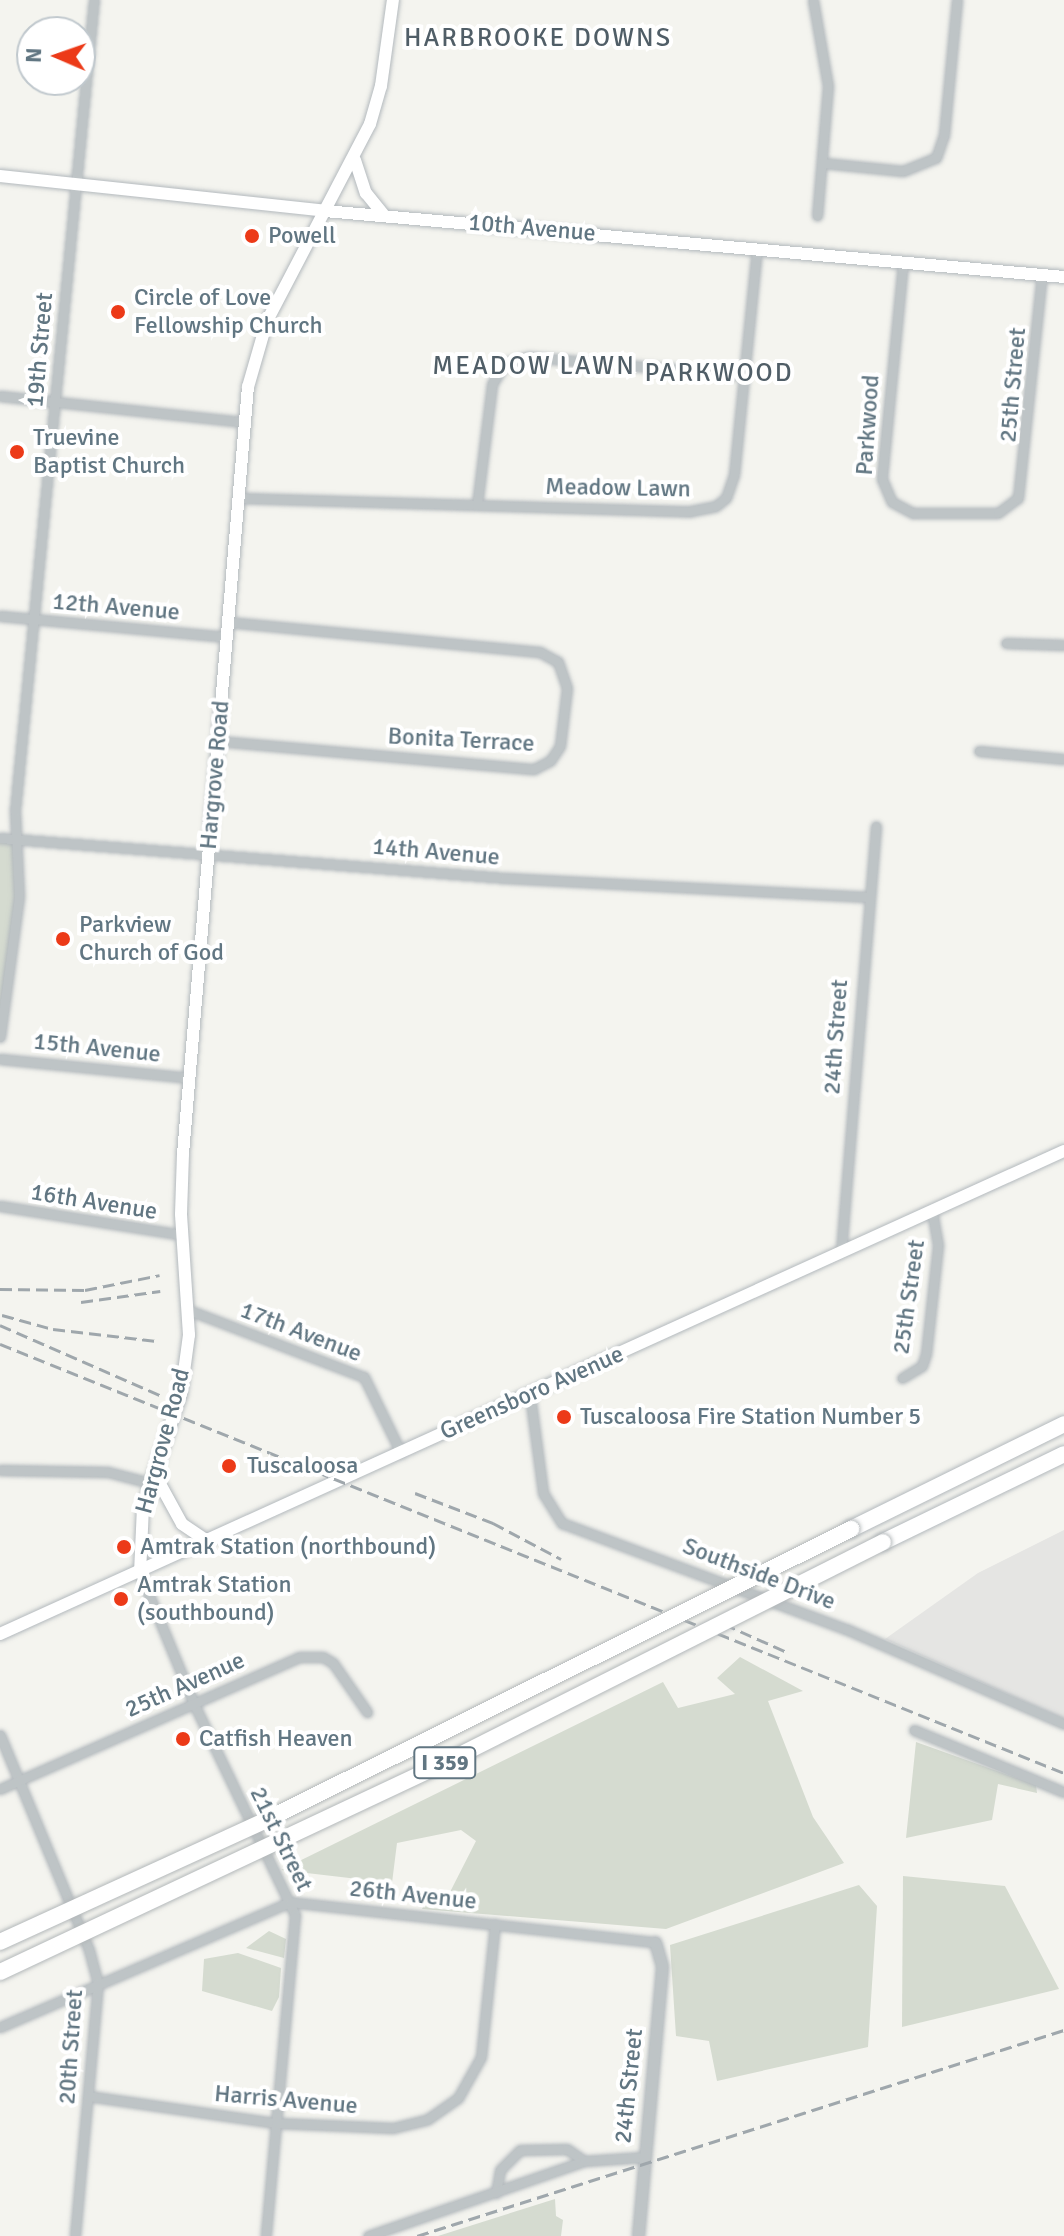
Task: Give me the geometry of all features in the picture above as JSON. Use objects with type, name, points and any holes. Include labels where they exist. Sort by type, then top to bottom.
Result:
[{"type":"highway","name":"I 359","points":[[0,1942],[277,1814],[1064,1424]]},
{"type":"highway","name":"I 359","points":[[0,1972],[433,1768],[1064,1454]]},
{"type":"main road","name":"Hargrove Road","points":[[140,1573],[139,1534],[152,1478],[181,1394],[191,1311],[183,1235],[189,1078],[245,422],[259,339],[355,160],[377,104],[393,0]]},
{"type":"main road","points":[[355,160],[366,193],[384,215]]},
{"type":"main road","name":"10th Avenue","points":[[0,176],[325,211],[1064,277]]},
{"type":"main road","name":"Greensboro Avenue","points":[[0,1634],[1064,1151]]},
{"type":"main road","points":[[152,1478],[182,1524],[206,1540]]},
{"type":"street","name":"19th Street","points":[[0,1037],[19,896],[19,840],[15,811],[94,0]]},
{"type":"street","points":[[813,0],[828,86],[817,216]]},
{"type":"street","points":[[823,163],[903,171],[936,158],[944,135],[957,0]]},
{"type":"street","name":"Meadow Lawn","points":[[240,498],[691,511],[716,506],[732,487],[757,249]]},
{"type":"street","name":"Parkwood","points":[[903,263],[882,466],[885,491],[901,510],[913,513],[998,513],[1018,498]]},
{"type":"street","name":"25th Street","points":[[1018,498],[1042,275]]},
{"type":"street","points":[[477,505],[492,384],[505,363],[529,357],[743,375]]},
{"type":"street","points":[[0,396],[245,422]]},
{"type":"street","name":"12th Avenue","points":[[0,616],[228,637]]},
{"type":"street","name":"Bonita Terrace","points":[[218,741],[534,769],[558,751],[567,688],[558,662],[540,652],[229,622]]},
{"type":"street","points":[[1006,643],[1064,645]]},
{"type":"street","points":[[979,751],[1064,759]]},
{"type":"street","name":"24th Street","points":[[841,1252],[876,826]]},
{"type":"street","name":"14th Avenue","points":[[0,838],[505,878],[869,897]]},
{"type":"street","name":"15th Avenue","points":[[0,1059],[189,1078]]},
{"type":"street","name":"16th Avenue","points":[[0,1206],[183,1235]]},
{"type":"street","name":"25th Street","points":[[902,1378],[922,1366],[926,1354],[938,1245],[932,1212]]},
{"type":"street","name":"17th Avenue","points":[[191,1311],[364,1377],[401,1453]]},
{"type":"street","name":"Southside Drive","points":[[530,1395],[543,1493],[562,1523],[846,1629],[1064,1724]]},
{"type":"street","points":[[0,1470],[108,1472],[152,1478]]},
{"type":"street","name":"21st Street","points":[[140,1573],[194,1704],[279,1888],[295,1915],[266,2236]]},
{"type":"street","name":"25th Avenue","points":[[0,1789],[311,1656],[333,1663],[367,1712]]},
{"type":"street","points":[[914,1730],[1064,1792]]},
{"type":"street","name":"20th Street","points":[[0,1735],[89,1950],[98,1983],[75,2236]]},
{"type":"street","name":"26th Avenue","points":[[0,2027],[290,1902],[655,1942]]},
{"type":"street","name":"Harris Avenue","points":[[88,2096],[276,2123],[393,2128],[440,2113],[467,2087],[487,2034],[495,1924]]},
{"type":"street","name":"24th Street","points":[[638,2236],[662,1966],[655,1942]]},
{"type":"street","points":[[496,2193],[497,2181],[507,2160],[520,2150],[567,2149],[584,2161]]},
{"type":"street","points":[[368,2236],[584,2161],[644,2157]]},
{"type":"shaded area","points":[[0,838],[19,840],[20,860],[0,1037]]},
{"type":"shaded area","points":[[1064,1530],[1064,1719],[885,1639],[978,1573]]},
{"type":"shaded area","points":[[740,1657],[803,1691],[768,1701],[813,1817],[844,1863],[666,1929],[422,1909],[428,1897],[449,1894],[476,1841],[461,1830],[397,1843],[392,1883],[281,1870],[663,1682],[678,1708],[735,1694],[717,1678]]},
{"type":"shaded area","points":[[916,1742],[1036,1785],[1037,1793],[998,1784],[992,1820],[906,1838]]},
{"type":"shaded area","points":[[903,1876],[1005,1886],[1059,1989],[902,2027]]},
{"type":"shaded area","points":[[859,1885],[877,1906],[868,2047],[717,2081],[709,2041],[676,2036],[670,1945]]},
{"type":"shaded area","points":[[269,1931],[286,1939],[284,1958],[246,1948]]},
{"type":"shaded area","points":[[238,1953],[281,1968],[279,1997],[272,2011],[202,1991],[204,1959]]},
{"type":"shaded area","points":[[555,2199],[556,2216],[563,2220],[561,2236],[438,2236]]},
{"type":"railway","points":[[0,1289],[85,1290],[160,1275]]},
{"type":"railway","points":[[81,1302],[160,1291]]},
{"type":"railway","points":[[2,1315],[53,1329],[156,1341]]},
{"type":"railway","points":[[0,1325],[164,1397]]},
{"type":"railway","points":[[0,1344],[1064,1773]]},
{"type":"railway","points":[[415,1493],[493,1523],[561,1559]]},
{"type":"railway","points":[[724,1624],[787,1652]]},
{"type":"railway","points":[[417,2236],[1064,2030]]},
{"type":"place","name":"Powell","points":[[252,236]]},
{"type":"place","name":"Circle of Love Fellowship Church","points":[[118,312]]},
{"type":"place","name":"Truevine Baptist Church","points":[[17,452]]},
{"type":"place","name":"Parkview Church of God","points":[[63,939]]},
{"type":"place","name":"Tuscaloosa Fire Station Number 5","points":[[564,1417]]},
{"type":"place","name":"Tuscaloosa","points":[[229,1466]]},
{"type":"place","name":"Amtrak Station (northbound)","points":[[124,1547]]},
{"type":"place","name":"Amtrak Station (southbound)","points":[[121,1599]]},
{"type":"place","name":"Catfish Heaven","points":[[183,1739]]},
{"type":"district","name":"HARBROOKE DOWNS","points":[[538,39]]},
{"type":"district","name":"MEADOW LAWN","points":[[534,367]]},
{"type":"district","name":"PARKWOOD","points":[[719,374]]}]
